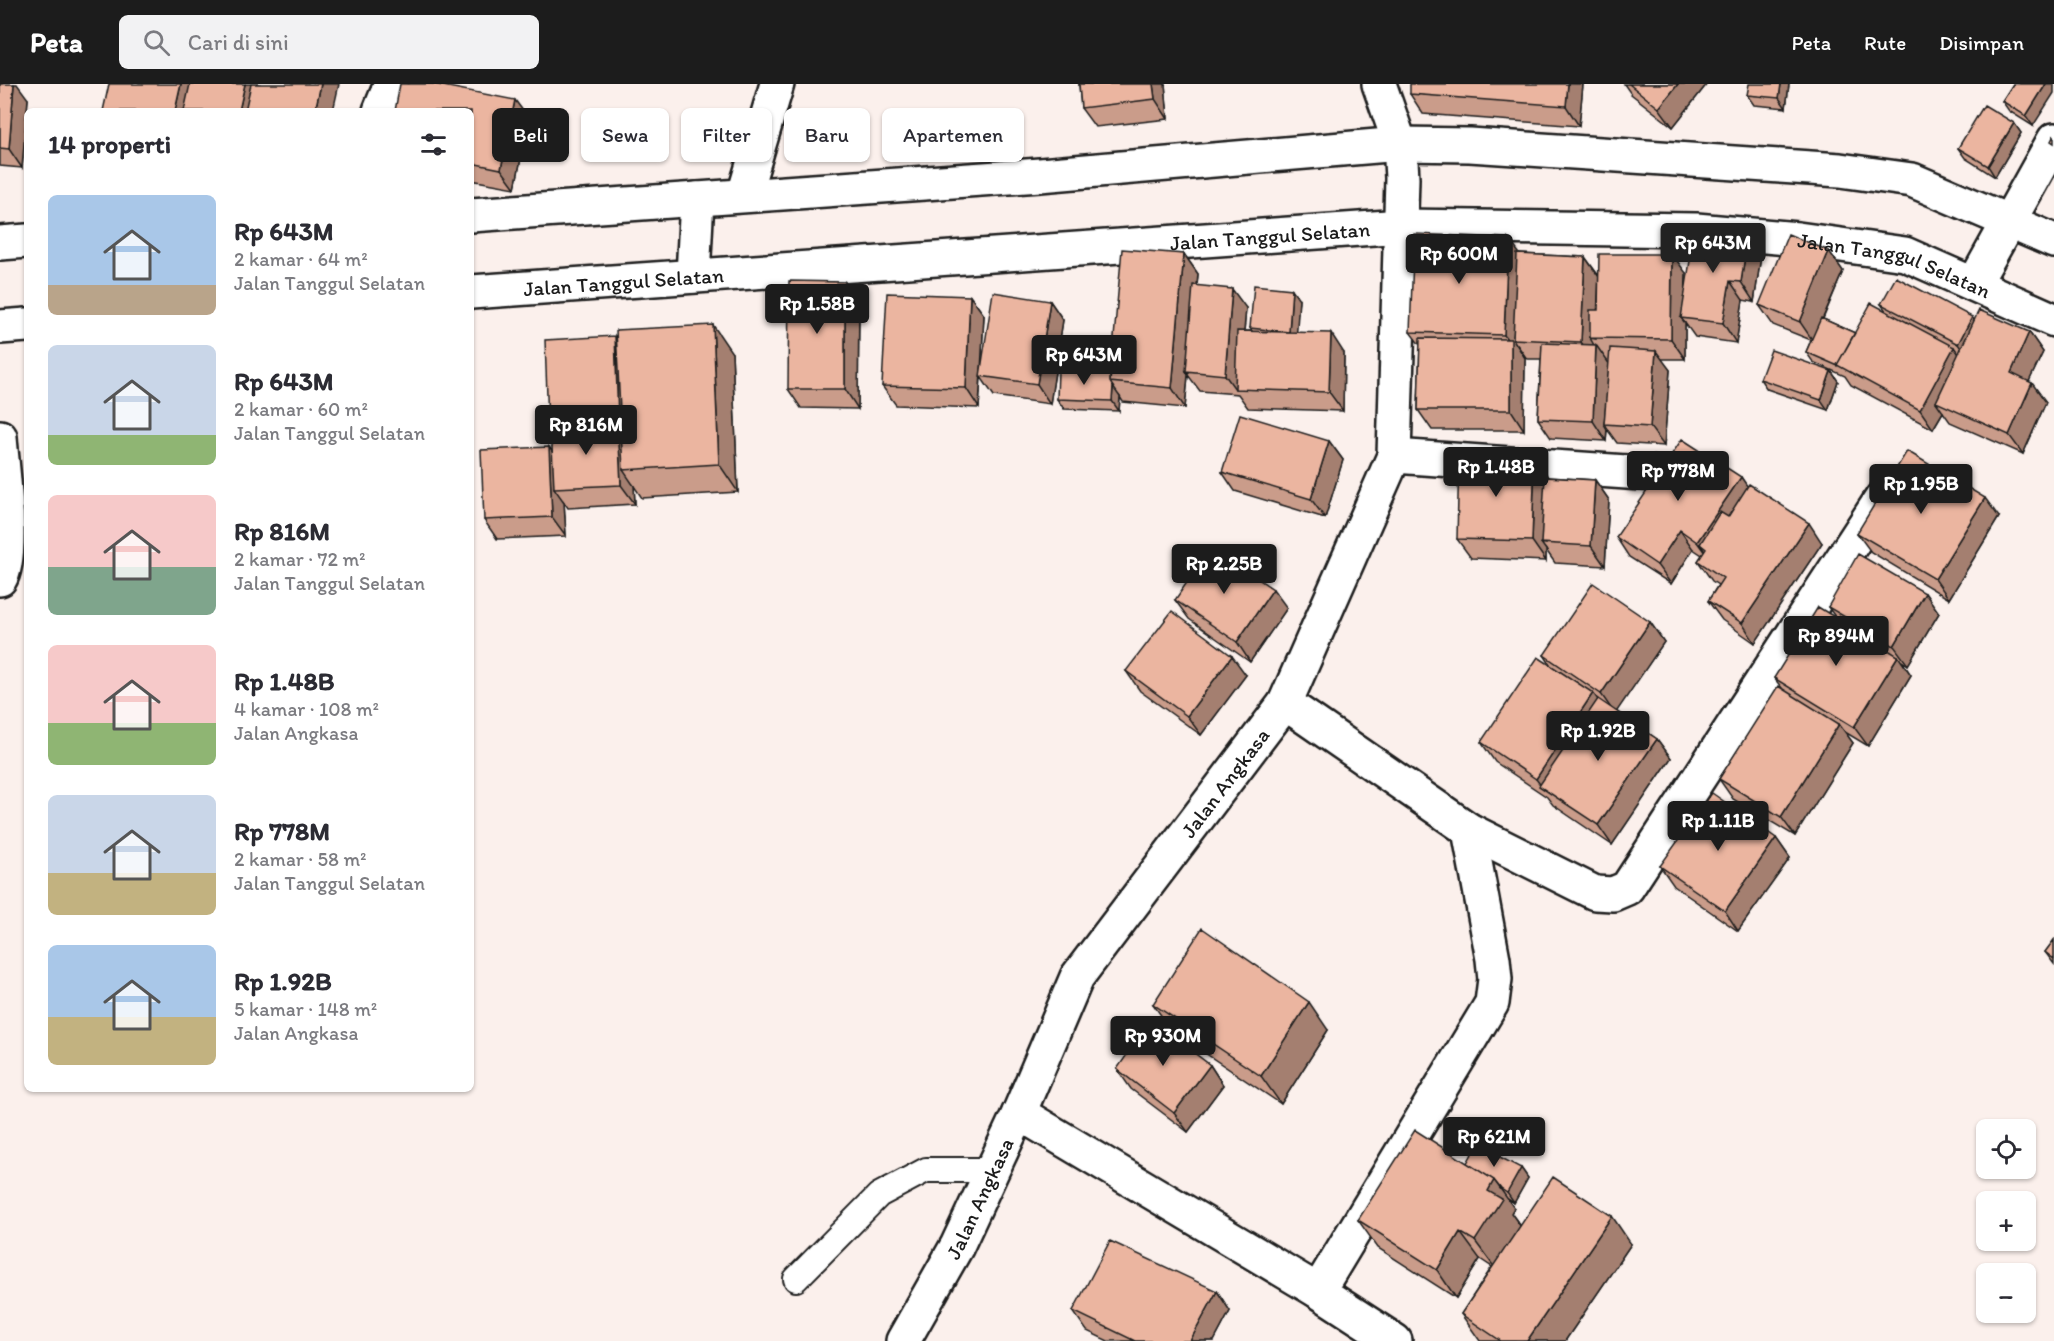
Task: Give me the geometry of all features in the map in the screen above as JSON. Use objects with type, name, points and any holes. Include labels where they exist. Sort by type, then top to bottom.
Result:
[{"type":"street","points":[[381,108],[391,84]]},
{"type":"street","points":[[744,195],[777,84]]},
{"type":"street","name":"Jalan Angkasa","points":[[903,1341],[957,1245],[1019,1113],[1077,976],[1285,703],[1394,456],[1402,178],[1400,144],[1379,84]]},
{"type":"street","points":[[1974,284],[2054,140]]},
{"type":"street","points":[[474,215],[1040,175],[1400,144],[1470,145],[1840,170],[1912,180],[2054,241]]},
{"type":"street","points":[[693,276],[697,199]]},
{"type":"street","name":"Jalan Tanggul Selatan","points":[[474,292],[1401,218],[1696,230],[1798,238],[1905,254],[2054,320]]},
{"type":"street","points":[[0,243],[24,241]]},
{"type":"street","points":[[0,327],[24,325]]},
{"type":"street","points":[[0,437],[7,537],[6,570],[0,579]]},
{"type":"street","points":[[1394,456],[1656,474]]},
{"type":"street","points":[[1285,703],[1469,830],[1594,893],[1613,894],[1627,888],[1887,492]]},
{"type":"street","points":[[1318,1291],[1492,1003],[1495,979],[1493,958],[1469,830]]},
{"type":"street","points":[[1019,1113],[1318,1291],[1395,1341]]},
{"type":"lane","points":[[796,1279],[879,1195],[926,1170],[992,1170]]},
{"type":"building","points":[[0,84],[14,84],[9,149],[0,148]]},
{"type":"building","points":[[109,84],[181,84],[176,108],[104,108]]},
{"type":"building","points":[[190,84],[245,84],[240,108],[185,108]]},
{"type":"building","points":[[251,84],[321,84],[316,108],[246,108]]},
{"type":"building","points":[[400,84],[433,84],[515,100],[513,108],[492,108],[492,162],[502,162],[501,169],[474,164],[474,108],[396,108]]},
{"type":"building","points":[[1079,84],[1153,84],[1155,99],[1081,108]]},
{"type":"building","points":[[1410,84],[1568,84],[1566,106],[1410,94]]},
{"type":"building","points":[[1629,84],[1678,84],[1659,108]]},
{"type":"building","points":[[1749,84],[1781,84],[1779,98],[1747,95]]},
{"type":"building","points":[[2013,84],[2046,84],[2026,116],[2002,101]]},
{"type":"building","points":[[1984,105],[2014,123],[1988,166],[1958,148]]},
{"type":"building","points":[[1695,229],[1748,236],[1741,282],[1730,281],[1723,323],[1681,318]]},
{"type":"building","points":[[1414,234],[1508,238],[1504,335],[1410,332]]},
{"type":"building","points":[[1788,234],[1829,251],[1800,322],[1759,305]]},
{"type":"building","points":[[1122,249],[1184,254],[1172,388],[1110,382]]},
{"type":"building","points":[[1517,254],[1585,257],[1581,342],[1513,339]]},
{"type":"building","points":[[1599,254],[1672,254],[1671,339],[1590,338],[1590,310],[1598,310]]},
{"type":"building","points":[[1896,277],[1972,317],[1958,344],[1881,304]]},
{"type":"building","points":[[789,281],[845,282],[845,389],[788,389]]},
{"type":"building","points":[[1193,285],[1232,289],[1225,375],[1186,371]]},
{"type":"building","points":[[1254,285],[1292,289],[1289,332],[1250,328]]},
{"type":"building","points":[[993,292],[1050,301],[1037,384],[980,376]]},
{"type":"building","points":[[887,293],[970,296],[966,388],[882,386]]},
{"type":"building","points":[[1871,303],[1954,347],[1920,410],[1837,365]]},
{"type":"building","points":[[1979,310],[2029,332],[2011,373],[2032,383],[2009,435],[1936,402]]},
{"type":"building","points":[[1821,318],[1855,333],[1838,366],[1806,352]]},
{"type":"building","points":[[713,325],[719,464],[623,470],[616,330]]},
{"type":"building","points":[[1237,331],[1331,333],[1329,392],[1235,389]]},
{"type":"building","points":[[615,336],[618,419],[548,423],[545,340]]},
{"type":"building","points":[[1420,338],[1511,339],[1511,410],[1418,410]]},
{"type":"building","points":[[1542,343],[1596,345],[1593,421],[1538,419]]},
{"type":"building","points":[[1610,348],[1656,351],[1650,427],[1604,424]]},
{"type":"building","points":[[1771,350],[1831,371],[1821,400],[1760,379]]},
{"type":"building","points":[[1058,371],[1110,374],[1113,387],[1112,401],[1057,399]]},
{"type":"building","points":[[1240,414],[1329,441],[1311,499],[1222,472]]},
{"type":"building","points":[[618,423],[621,485],[554,488],[551,426]]},
{"type":"building","points":[[1682,439],[1741,477],[1697,542],[1680,530],[1657,565],[1616,537]]},
{"type":"building","points":[[549,447],[552,517],[484,520],[481,450]]},
{"type":"building","points":[[1907,451],[1985,498],[1935,579],[1857,533]]},
{"type":"building","points":[[1459,456],[1535,457],[1532,541],[1457,539]]},
{"type":"building","points":[[1545,477],[1595,480],[1591,546],[1541,543]]},
{"type":"building","points":[[1749,484],[1809,523],[1742,623],[1708,601],[1723,578],[1698,561],[1706,549],[1700,544],[1720,512],[1728,517]]},
{"type":"building","points":[[1211,547],[1273,589],[1237,642],[1175,600]]},
{"type":"building","points":[[1858,554],[1925,593],[1894,646],[1828,607]]},
{"type":"building","points":[[1593,583],[1650,622],[1601,694],[1544,655]]},
{"type":"building","points":[[1818,607],[1898,656],[1854,727],[1774,678]]},
{"type":"building","points":[[1172,611],[1232,656],[1187,716],[1126,671]]},
{"type":"building","points":[[1538,657],[1593,693],[1536,779],[1481,742]]},
{"type":"building","points":[[1778,686],[1839,724],[1781,817],[1719,779]]},
{"type":"building","points":[[1598,699],[1657,739],[1598,825],[1539,786]]},
{"type":"building","points":[[1712,793],[1776,838],[1725,911],[1660,866]]},
{"type":"building","points":[[1202,928],[1309,1002],[1261,1076],[1153,1004]]},
{"type":"building","points":[[2054,940],[2054,959],[2045,952]]},
{"type":"building","points":[[1151,1020],[1210,1065],[1174,1113],[1117,1069]]},
{"type":"building","points":[[1415,1130],[1494,1180],[1488,1191],[1502,1199],[1475,1241],[1460,1232],[1437,1270],[1358,1220]]},
{"type":"building","points":[[1477,1145],[1521,1168],[1507,1193],[1494,1180],[1467,1163]]},
{"type":"building","points":[[1553,1177],[1612,1216],[1527,1341],[1501,1341],[1461,1314]]},
{"type":"building","points":[[1110,1241],[1217,1291],[1190,1341],[1135,1341],[1073,1311]]}]
